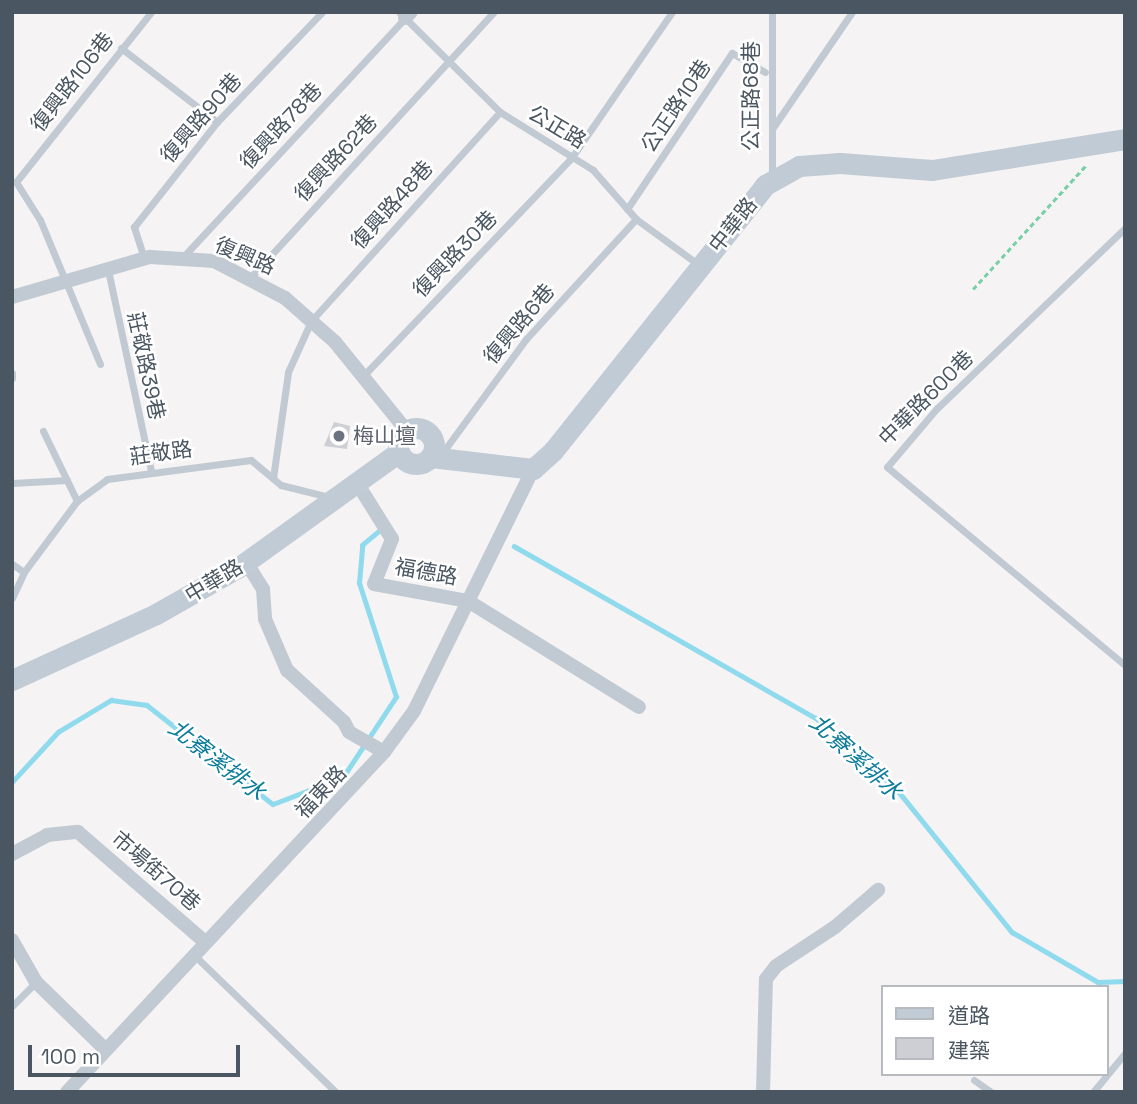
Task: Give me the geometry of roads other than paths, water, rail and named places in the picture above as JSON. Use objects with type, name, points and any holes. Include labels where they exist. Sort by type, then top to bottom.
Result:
[{"type":"street","name":"中華路","points":[[533,469],[553,450],[772,179],[799,166],[839,163],[932,170],[1125,139]]},
{"type":"street","name":"復興路","points":[[12,297],[144,259],[183,257],[214,261],[285,298],[364,374],[407,430]]},
{"type":"street","points":[[434,458],[431,436],[420,428],[407,430],[398,440],[399,452],[416,464],[434,458],[533,469]]},
{"type":"street","name":"中華路","points":[[12,680],[156,614],[246,562],[399,452]]},
{"type":"street","name":"福東路","points":[[67,1092],[206,943],[372,745],[414,711],[533,469]]},
{"type":"street","name":"福德路","points":[[357,483],[391,539],[374,584],[468,601],[639,707]]},
{"type":"street","points":[[246,562],[263,589],[265,619],[287,670],[372,745]]},
{"type":"street","name":"市場街70巷","points":[[12,853],[47,835],[78,832],[206,943]]},
{"type":"street","points":[[763,1092],[766,979],[776,966],[835,927],[878,890]]},
{"type":"street","points":[[12,940],[36,982],[105,1049]]},
{"type":"lane","name":"復興路106巷","points":[[100,364],[40,219],[16,182],[151,12]]},
{"type":"lane","name":"復興路90巷","points":[[144,259],[134,227],[217,122],[322,12]]},
{"type":"lane","name":"復興路62巷","points":[[250,278],[494,12]]},
{"type":"lane","name":"復興路30巷","points":[[364,374],[572,157],[672,12]]},
{"type":"lane","name":"公正路68巷","points":[[772,12],[772,179]]},
{"type":"lane","points":[[772,129],[852,12]]},
{"type":"lane","name":"公正路","points":[[405,14],[500,112],[593,170],[636,219],[700,266]]},
{"type":"lane","name":"復興路78巷","points":[[183,257],[405,14]]},
{"type":"lane","points":[[121,48],[217,122]]},
{"type":"lane","name":"公正路10巷","points":[[627,209],[732,53],[765,72]]},
{"type":"lane","name":"復興路48巷","points":[[273,478],[288,372],[311,321],[500,112]]},
{"type":"lane","name":"復興路6巷","points":[[434,458],[526,339],[636,219]]},
{"type":"lane","name":"中華路600巷","points":[[1125,228],[937,408],[887,467],[1125,665]]},
{"type":"lane","name":"莊敬路39巷","points":[[108,269],[151,471]]},
{"type":"lane","points":[[43,431],[77,501]]},
{"type":"lane","name":"莊敬路","points":[[12,598],[24,572],[77,501],[107,479],[151,471],[251,460],[281,485],[334,499]]},
{"type":"lane","points":[[12,483],[67,480]]},
{"type":"lane","points":[[12,564],[24,572]]},
{"type":"lane","points":[[195,955],[336,1092]]},
{"type":"lane","points":[[12,1006],[36,982]]},
{"type":"lane","points":[[1109,1072],[1125,1053]]},
{"type":"lane","points":[[1093,1092],[1106,1076]]},
{"type":"lane","points":[[974,1080],[991,1092]]},
{"type":"waterway","name":"北寮溪排水","points":[[12,782],[58,732],[111,700],[147,705],[273,804],[343,777],[396,697],[359,583],[362,545],[380,530]]},
{"type":"waterway","name":"北寮溪排水","points":[[514,546],[816,718],[899,792],[1012,932],[1098,982],[1125,981]]},
{"type":"place","name":"梅山壇","points":[[339,436]]}]
